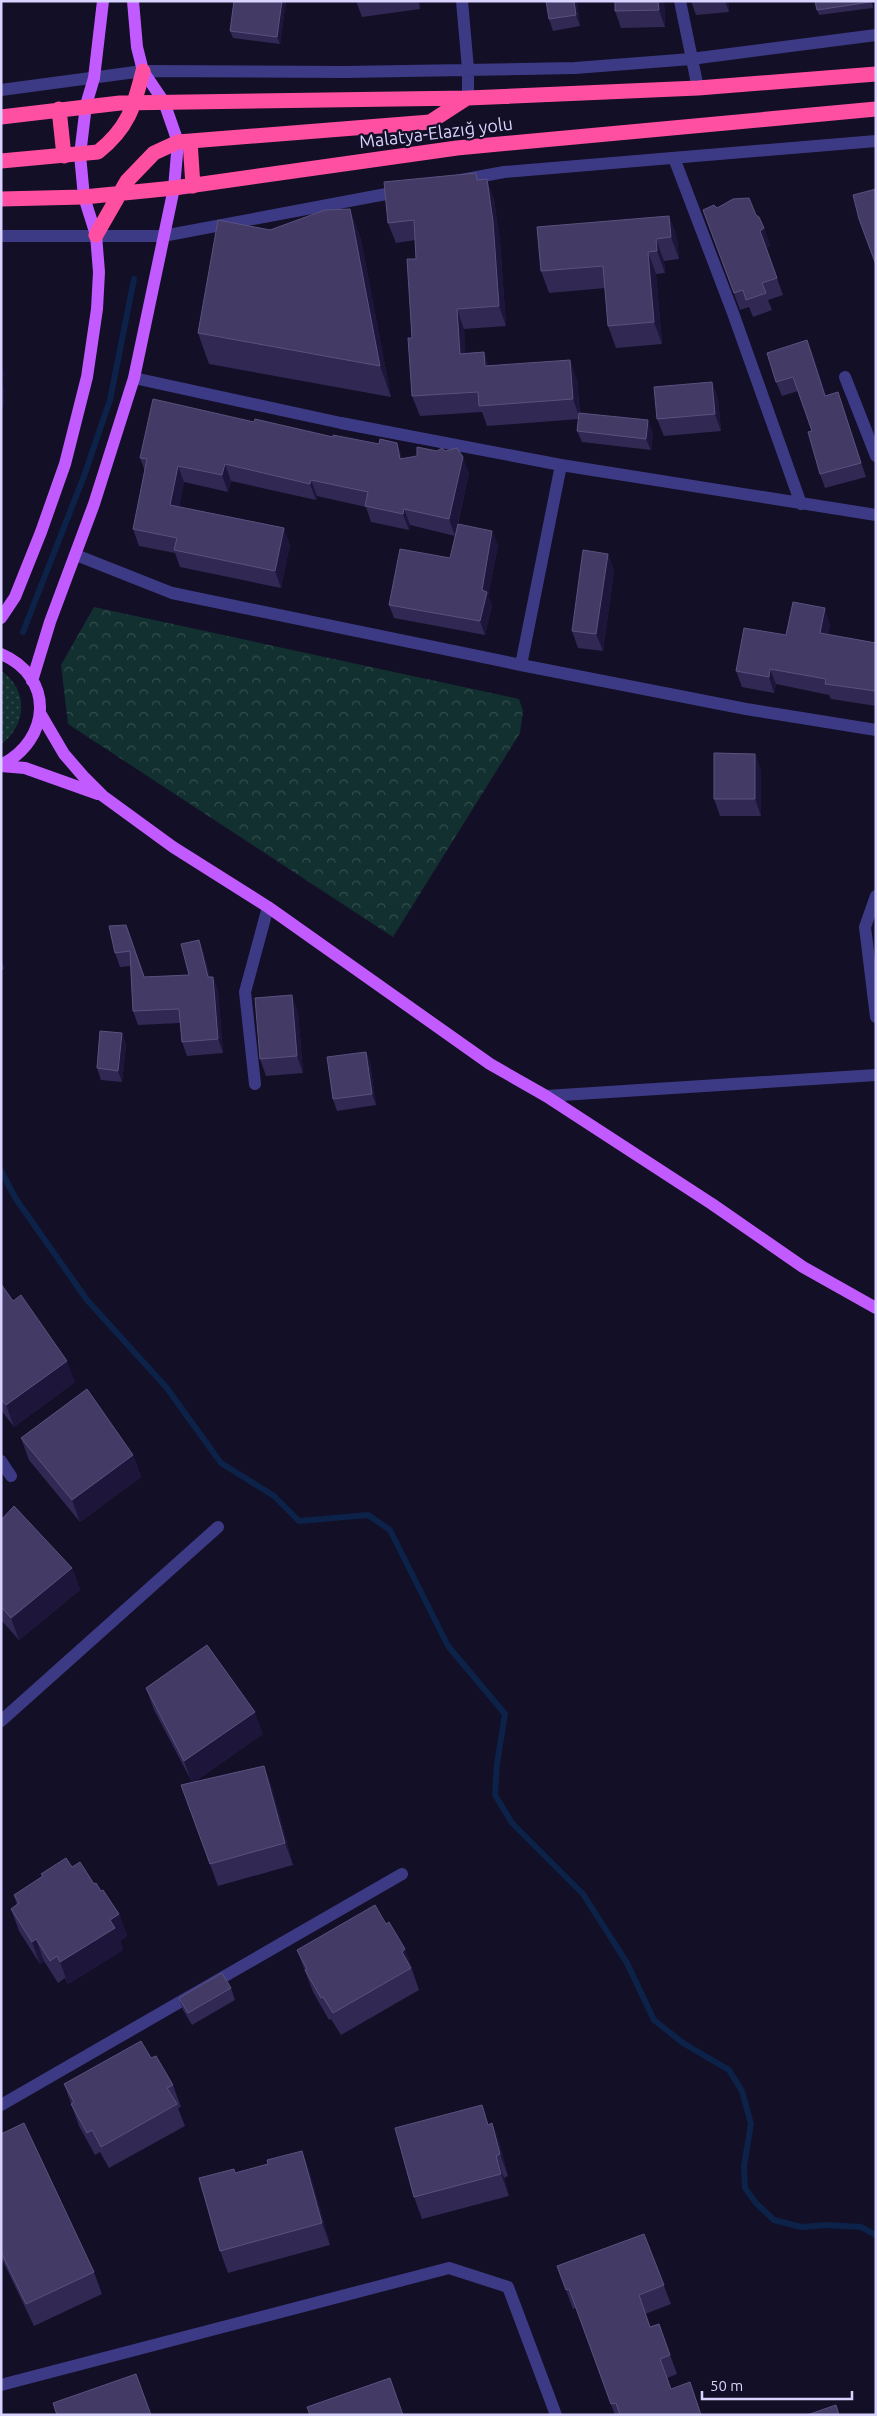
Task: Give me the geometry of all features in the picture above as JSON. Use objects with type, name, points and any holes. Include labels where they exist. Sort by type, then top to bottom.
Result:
[{"type":"highway","points":[[1,161],[98,152],[124,126],[135,103],[143,71]]},
{"type":"highway","name":"Malatya-Elazığ yolu","points":[[1,117],[86,106],[135,103],[468,98],[698,88],[876,74]]},
{"type":"highway","points":[[96,234],[127,181],[154,153],[184,141],[430,122],[468,98]]},
{"type":"highway","points":[[59,109],[64,156]]},
{"type":"highway","name":"Malatya-Elazığ yolu","points":[[1,199],[84,197],[118,194],[193,186],[457,148],[876,109]]},
{"type":"highway","points":[[184,141],[193,186]]},
{"type":"main road","points":[[1,618],[15,597],[41,532],[65,464],[87,377],[97,309],[99,272],[96,234],[84,197],[80,155],[86,106],[94,78],[103,1]]},
{"type":"main road","points":[[32,681],[50,622],[76,555],[134,378],[184,141],[164,102],[143,71],[137,47],[133,1]]},
{"type":"main road","points":[[1,654],[20,665],[32,681],[39,699],[40,713],[36,730],[28,746],[15,758],[1,766]]},
{"type":"main road","points":[[40,713],[64,754],[103,796],[172,847],[268,908],[490,1064],[546,1096],[712,1204],[804,1267],[876,1308]]},
{"type":"main road","points":[[1,766],[25,768],[103,796]]},
{"type":"street","points":[[462,1],[468,69],[468,98]]},
{"type":"street","points":[[680,1],[698,88]]},
{"type":"street","points":[[1,90],[143,71],[345,72],[575,68],[691,59],[876,35]]},
{"type":"street","points":[[446,183],[504,172],[876,141]]},
{"type":"street","points":[[674,158],[733,313],[801,504]]},
{"type":"street","points":[[1,236],[96,234],[163,236],[417,188]]},
{"type":"street","points":[[845,377],[876,456]]},
{"type":"street","points":[[134,378],[341,423],[561,465],[876,515]]},
{"type":"street","points":[[521,665],[561,465]]},
{"type":"street","points":[[76,555],[172,594],[521,665],[746,708],[876,730]]},
{"type":"street","points":[[876,896],[865,927],[876,1017]]},
{"type":"street","points":[[255,1084],[245,992],[268,908]]},
{"type":"street","points":[[546,1096],[876,1076]]},
{"type":"street","points":[[1,1461],[11,1476]]},
{"type":"street","points":[[1,1721],[218,1528]]},
{"type":"street","points":[[1,2105],[402,1874]]},
{"type":"street","points":[[1,2385],[449,2268],[508,2287],[556,2415]]},
{"type":"green space","points":[[94,607],[519,699],[523,711],[520,733],[393,937],[68,724],[61,665]]},
{"type":"green space","points":[[1,671],[16,687],[20,697],[21,708],[16,728],[1,744]]},
{"type":"building","points":[[234,1],[282,1],[277,37],[230,31]]},
{"type":"building","points":[[546,1],[574,1],[576,15],[549,19]]},
{"type":"building","points":[[615,1],[658,1],[659,10],[615,11]]},
{"type":"building","points":[[815,1],[870,1],[870,2],[817,10]]},
{"type":"building","points":[[476,173],[477,180],[487,179],[493,222],[499,306],[457,309],[460,354],[484,352],[485,366],[570,360],[573,399],[479,406],[478,392],[412,396],[408,338],[412,338],[407,259],[416,259],[414,220],[388,223],[384,182]]},
{"type":"building","points":[[876,189],[876,265],[859,219],[853,195]]},
{"type":"building","points":[[749,198],[764,228],[760,231],[777,278],[762,283],[766,293],[746,300],[743,290],[734,293],[703,210],[714,205],[717,208],[733,199]]},
{"type":"building","points":[[350,209],[380,366],[198,333],[218,220],[270,230],[325,210]]},
{"type":"building","points":[[669,216],[671,237],[656,239],[657,251],[648,252],[654,322],[608,326],[603,266],[541,271],[537,227]]},
{"type":"building","points":[[807,340],[825,396],[838,392],[861,463],[820,474],[808,432],[812,431],[793,377],[776,382],[767,353]]},
{"type":"building","points":[[712,382],[715,414],[657,419],[654,387]]},
{"type":"building","points":[[153,399],[254,422],[255,419],[333,437],[333,435],[379,444],[380,439],[397,443],[400,459],[417,456],[417,447],[437,451],[442,448],[445,451],[457,448],[463,457],[449,519],[404,509],[403,514],[365,506],[368,492],[311,480],[310,484],[225,464],[222,475],[178,466],[170,505],[284,528],[275,571],[174,550],[177,538],[133,529],[147,459],[140,458]]},
{"type":"building","points":[[579,413],[648,420],[646,439],[577,431]]},
{"type":"building","points":[[458,524],[492,531],[482,590],[487,592],[480,621],[389,605],[400,549],[450,558]]},
{"type":"building","points":[[583,550],[608,554],[596,634],[572,631]]},
{"type":"building","points":[[793,602],[825,608],[820,633],[876,643],[876,691],[825,684],[826,679],[770,669],[769,677],[736,671],[744,628],[786,635]]},
{"type":"building","points":[[714,753],[755,754],[755,799],[714,799]]},
{"type":"building","points":[[126,925],[144,977],[189,975],[181,944],[199,940],[208,977],[213,977],[218,1039],[182,1042],[179,1009],[133,1011],[130,951],[115,953],[109,926]]},
{"type":"building","points":[[292,995],[297,1056],[260,1059],[255,998]]},
{"type":"building","points":[[100,1031],[122,1033],[118,1071],[97,1068]]},
{"type":"building","points":[[366,1052],[372,1094],[333,1099],[327,1057]]},
{"type":"building","points":[[1,1284],[13,1301],[21,1295],[67,1361],[6,1405],[1,1399]]},
{"type":"building","points":[[87,1389],[133,1455],[72,1500],[21,1438]]},
{"type":"building","points":[[14,1506],[72,1568],[11,1618],[1,1607],[1,1520]]},
{"type":"building","points":[[207,1645],[255,1712],[184,1761],[146,1688]]},
{"type":"building","points":[[264,1766],[285,1843],[210,1864],[181,1785]]},
{"type":"building","points":[[66,1858],[72,1867],[80,1862],[94,1884],[96,1883],[101,1891],[103,1890],[119,1914],[110,1920],[115,1928],[60,1962],[57,1956],[50,1961],[36,1939],[32,1942],[11,1909],[19,1903],[14,1895]]},
{"type":"building","points":[[375,1905],[386,1924],[389,1922],[405,1949],[402,1952],[411,1968],[333,2013],[323,1997],[321,1998],[305,1970],[307,1969],[297,1950]]},
{"type":"building","points":[[222,1973],[231,1988],[188,2013],[179,1998]]},
{"type":"building","points":[[141,2041],[151,2058],[156,2056],[173,2085],[167,2088],[177,2104],[101,2147],[92,2130],[87,2133],[71,2104],[74,2102],[64,2084]]},
{"type":"building","points":[[482,2105],[488,2125],[492,2123],[500,2154],[496,2156],[501,2174],[414,2197],[395,2128]]},
{"type":"building","points":[[24,2123],[94,2272],[26,2304],[1,2252],[1,2134]]},
{"type":"building","points":[[302,2151],[322,2223],[220,2251],[199,2178],[234,2169],[235,2173],[268,2164],[267,2160]]},
{"type":"building","points":[[644,2234],[664,2285],[639,2295],[650,2327],[659,2324],[670,2355],[660,2359],[671,2389],[690,2382],[701,2415],[620,2415],[616,2403],[611,2404],[569,2289],[566,2290],[557,2266]]},
{"type":"building","points":[[136,2374],[151,2415],[57,2415],[53,2403]]},
{"type":"building","points":[[390,2378],[403,2415],[310,2415],[307,2407]]},
{"type":"building","points":[[836,2405],[839,2415],[807,2415]]},
{"type":"waterway","points":[[23,632],[84,476],[110,400],[134,279]]},
{"type":"waterway","points":[[1,1171],[16,1199],[87,1300],[166,1387],[221,1463],[274,1496],[299,1521],[368,1515],[390,1530],[448,1646],[505,1714],[497,1764],[495,1795],[512,1823],[583,1894],[627,1963],[654,2020],[683,2043],[729,2070],[742,2091],[751,2124],[744,2166],[745,2188],[756,2203],[774,2220],[802,2227],[827,2225],[861,2227],[876,2235]]}]
